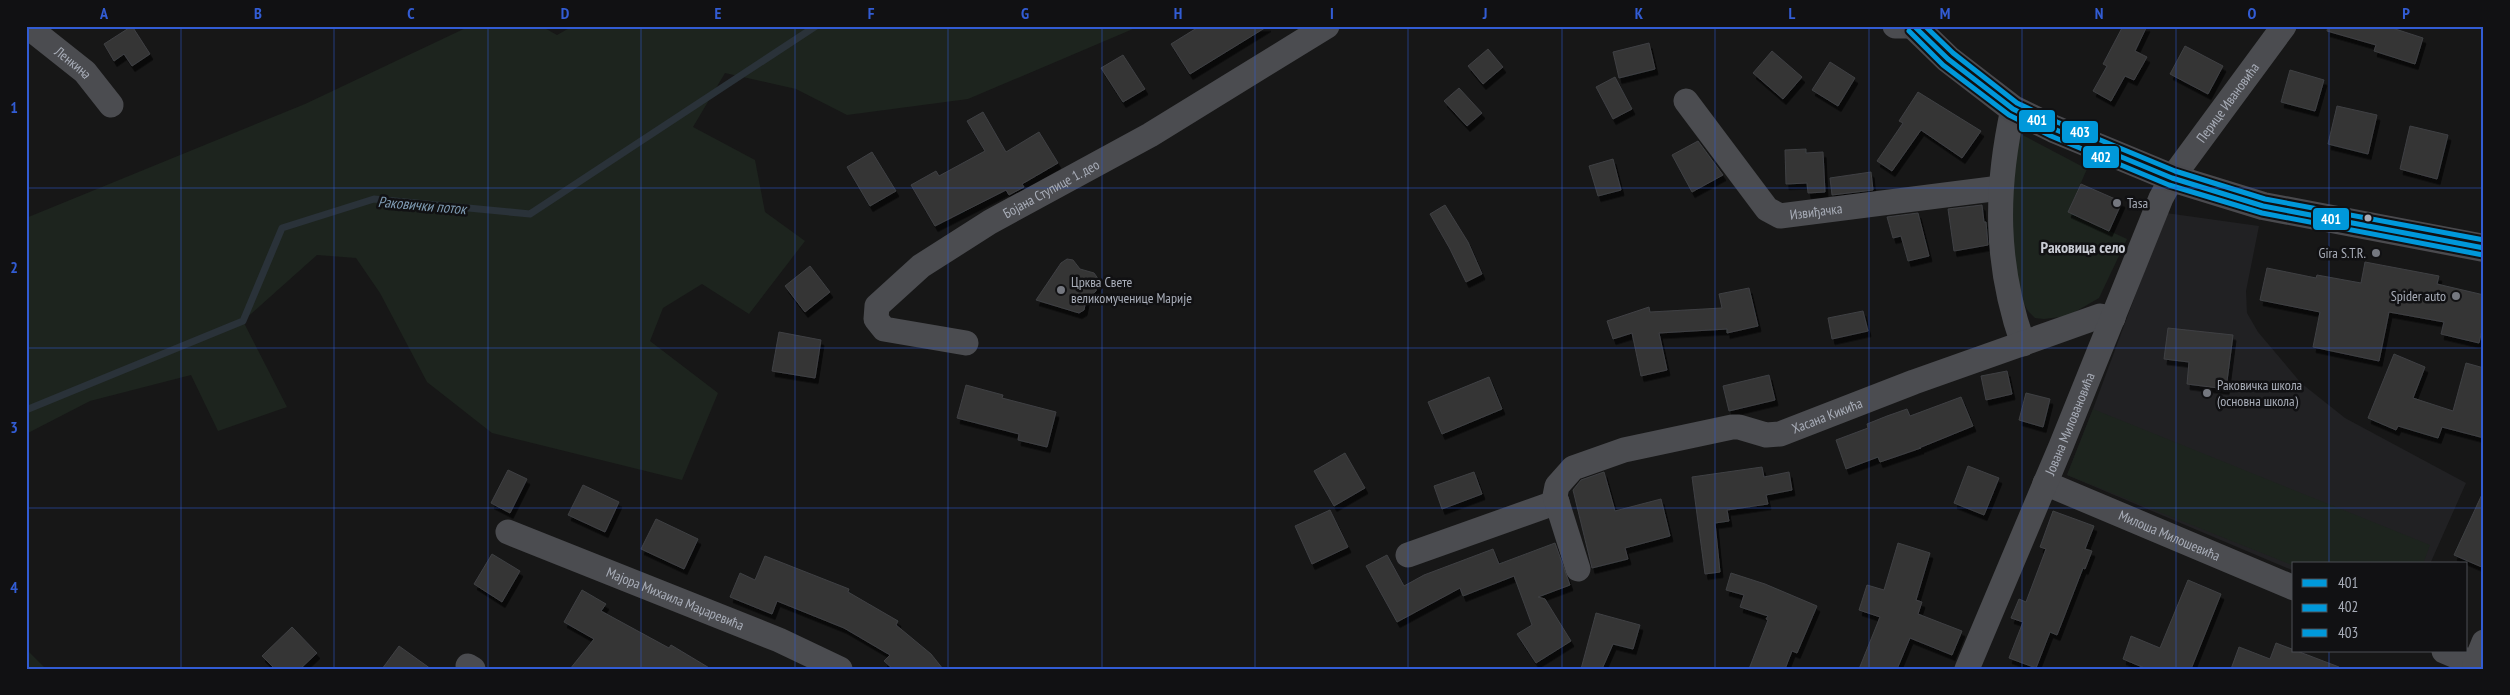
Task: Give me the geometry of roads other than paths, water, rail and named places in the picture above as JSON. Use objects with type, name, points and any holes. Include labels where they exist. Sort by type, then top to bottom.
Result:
[{"type":"main road","points":[[1914,26],[1948,59],[2013,109],[2054,129],[2172,178],[2263,206],[2484,248]]},
{"type":"street","name":"Ленкина","points":[[27,26],[85,72],[111,105]]},
{"type":"street","name":"Бојана Ступице 1. део","points":[[966,343],[884,329],[876,319],[877,306],[921,266],[990,222],[1150,135],[1327,26]]},
{"type":"street","points":[[1895,26],[1907,26]]},
{"type":"street","name":"Перице Ивановића","points":[[2172,178],[2284,26]]},
{"type":"street","name":"Извиђачка","points":[[1686,102],[1767,209],[1780,216],[2000,188]]},
{"type":"street","points":[[2013,109],[2004,151],[2000,188],[2001,254],[2012,312],[2023,344]]},
{"type":"street","name":"Јована Миловановића","points":[[1967,669],[2161,198],[2172,178]]},
{"type":"street","name":"Хасана Кикића","points":[[1557,502],[1557,486],[1573,468],[1624,450],[1739,426],[1766,435],[1780,434],[2100,316],[2113,318]]},
{"type":"street","name":"Милоша Милошевића","points":[[2045,482],[2292,587]]},
{"type":"street","points":[[1408,555],[1557,502],[1578,569]]},
{"type":"street","name":"Мајора Михаила Маџаревића","points":[[508,532],[779,640],[840,669]]},
{"type":"street","points":[[2449,652],[2481,658]]},
{"type":"waterway","name":"Раковички поток","points":[[26,410],[243,321],[282,228],[374,199],[530,214],[816,26]]},
{"type":"place","name":"Tasa","points":[[2117,203]]},
{"type":"place","name":"Gira S.T.R.","points":[[2376,253]]},
{"type":"place","name":"Црква Свете великомученице Марије","points":[[1061,290]]},
{"type":"place","name":"Spider auto","points":[[2456,296]]},
{"type":"place","name":"Раковичка школа (основна школа)","points":[[2207,393]]},
{"type":"district","name":"Раковица село","points":[[2083,247]]}]
